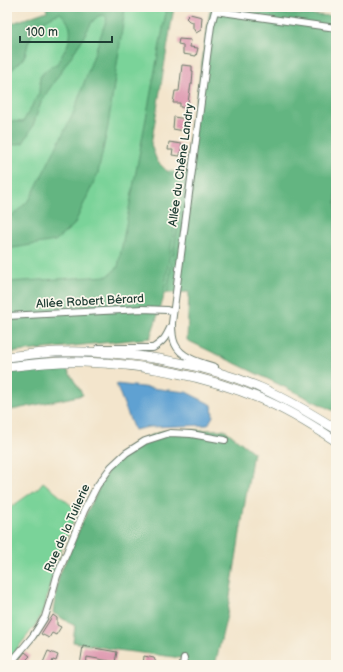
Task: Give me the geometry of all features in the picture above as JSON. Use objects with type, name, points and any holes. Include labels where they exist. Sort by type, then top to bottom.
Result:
[{"type":"main road","points":[[7,357],[56,352],[87,352],[143,356],[206,369],[262,389],[302,408],[336,429]]},
{"type":"main road","points":[[7,367],[41,363],[82,362],[143,366],[189,375],[259,398],[298,418],[336,441]]},
{"type":"street","points":[[215,9],[336,28]]},
{"type":"street","name":"Allée du Chêne Landry","points":[[215,9],[210,34],[173,312],[172,332],[175,345],[180,352],[192,360],[231,372],[245,382]]},
{"type":"street","name":"Allée Robert Bérard","points":[[7,316],[142,309],[167,310],[173,312]]},
{"type":"street","name":"Allée du Chêne Landry","points":[[56,352],[73,349],[153,348],[165,339],[172,323]]},
{"type":"street","name":"Rue de la Tuilerie","points":[[10,665],[33,636],[45,617],[52,598],[56,576],[84,511],[97,486],[111,467],[126,453],[145,441],[170,433],[191,434],[224,440]]},
{"type":"street","points":[[183,665],[184,658]]},
{"type":"green space","points":[[46,7],[142,7],[125,9],[108,126],[98,173],[74,225],[55,241],[7,249],[7,215],[13,215],[30,199],[73,114],[107,18],[104,15],[98,16],[92,22],[80,43],[42,100],[32,128],[23,143],[7,146],[7,121],[23,122],[39,93],[40,77],[50,67],[56,65],[70,39],[70,32],[66,19],[60,13],[46,20],[38,26],[32,34],[23,59],[7,75],[7,25],[47,11]]},
{"type":"green space","points":[[113,7],[167,7],[144,167],[185,174],[167,293],[7,300],[7,31],[53,13]]},
{"type":"green space","points":[[167,7],[174,7],[151,145],[157,161],[170,174],[182,176],[163,300],[150,338],[7,353],[7,282],[108,276],[118,267]]},
{"type":"green space","points":[[210,10],[336,16],[336,412],[187,340],[189,292],[167,293]]},
{"type":"green space","points":[[67,369],[83,395],[7,411],[7,372]]},
{"type":"green space","points":[[225,430],[253,452],[227,615],[215,665],[181,665],[182,658],[117,650],[73,642],[75,626],[53,613],[59,576],[87,512],[108,470],[140,440],[162,431]]},
{"type":"green space","points":[[43,482],[78,511],[61,550],[51,580],[45,606],[37,623],[7,662],[7,510],[38,488]]},
{"type":"water","points":[[116,384],[186,392],[212,405],[213,416],[208,425],[149,427],[134,430]]},
{"type":"building","points":[[190,14],[202,17],[201,30],[196,33],[193,28],[193,22],[186,18]]},
{"type":"building","points":[[179,39],[191,40],[190,47],[198,48],[196,56],[183,54],[183,45],[178,44]]},
{"type":"building","points":[[182,65],[192,66],[193,71],[187,108],[180,107],[180,103],[173,103],[175,91],[179,91]]},
{"type":"building","points":[[174,117],[186,119],[184,131],[173,129]]},
{"type":"building","points":[[169,142],[182,144],[180,156],[172,155],[173,150],[168,150]]},
{"type":"building","points":[[53,615],[57,618],[57,625],[61,627],[56,635],[52,633],[49,638],[41,634]]},
{"type":"building","points":[[83,646],[117,652],[115,662],[87,657],[86,665],[80,665]]},
{"type":"building","points":[[48,651],[58,655],[56,661],[53,660],[51,665],[42,665]]},
{"type":"building","points":[[25,652],[30,656],[27,659],[26,665],[15,665]]},
{"type":"building","points":[[144,656],[154,658],[157,665],[143,665]]}]
